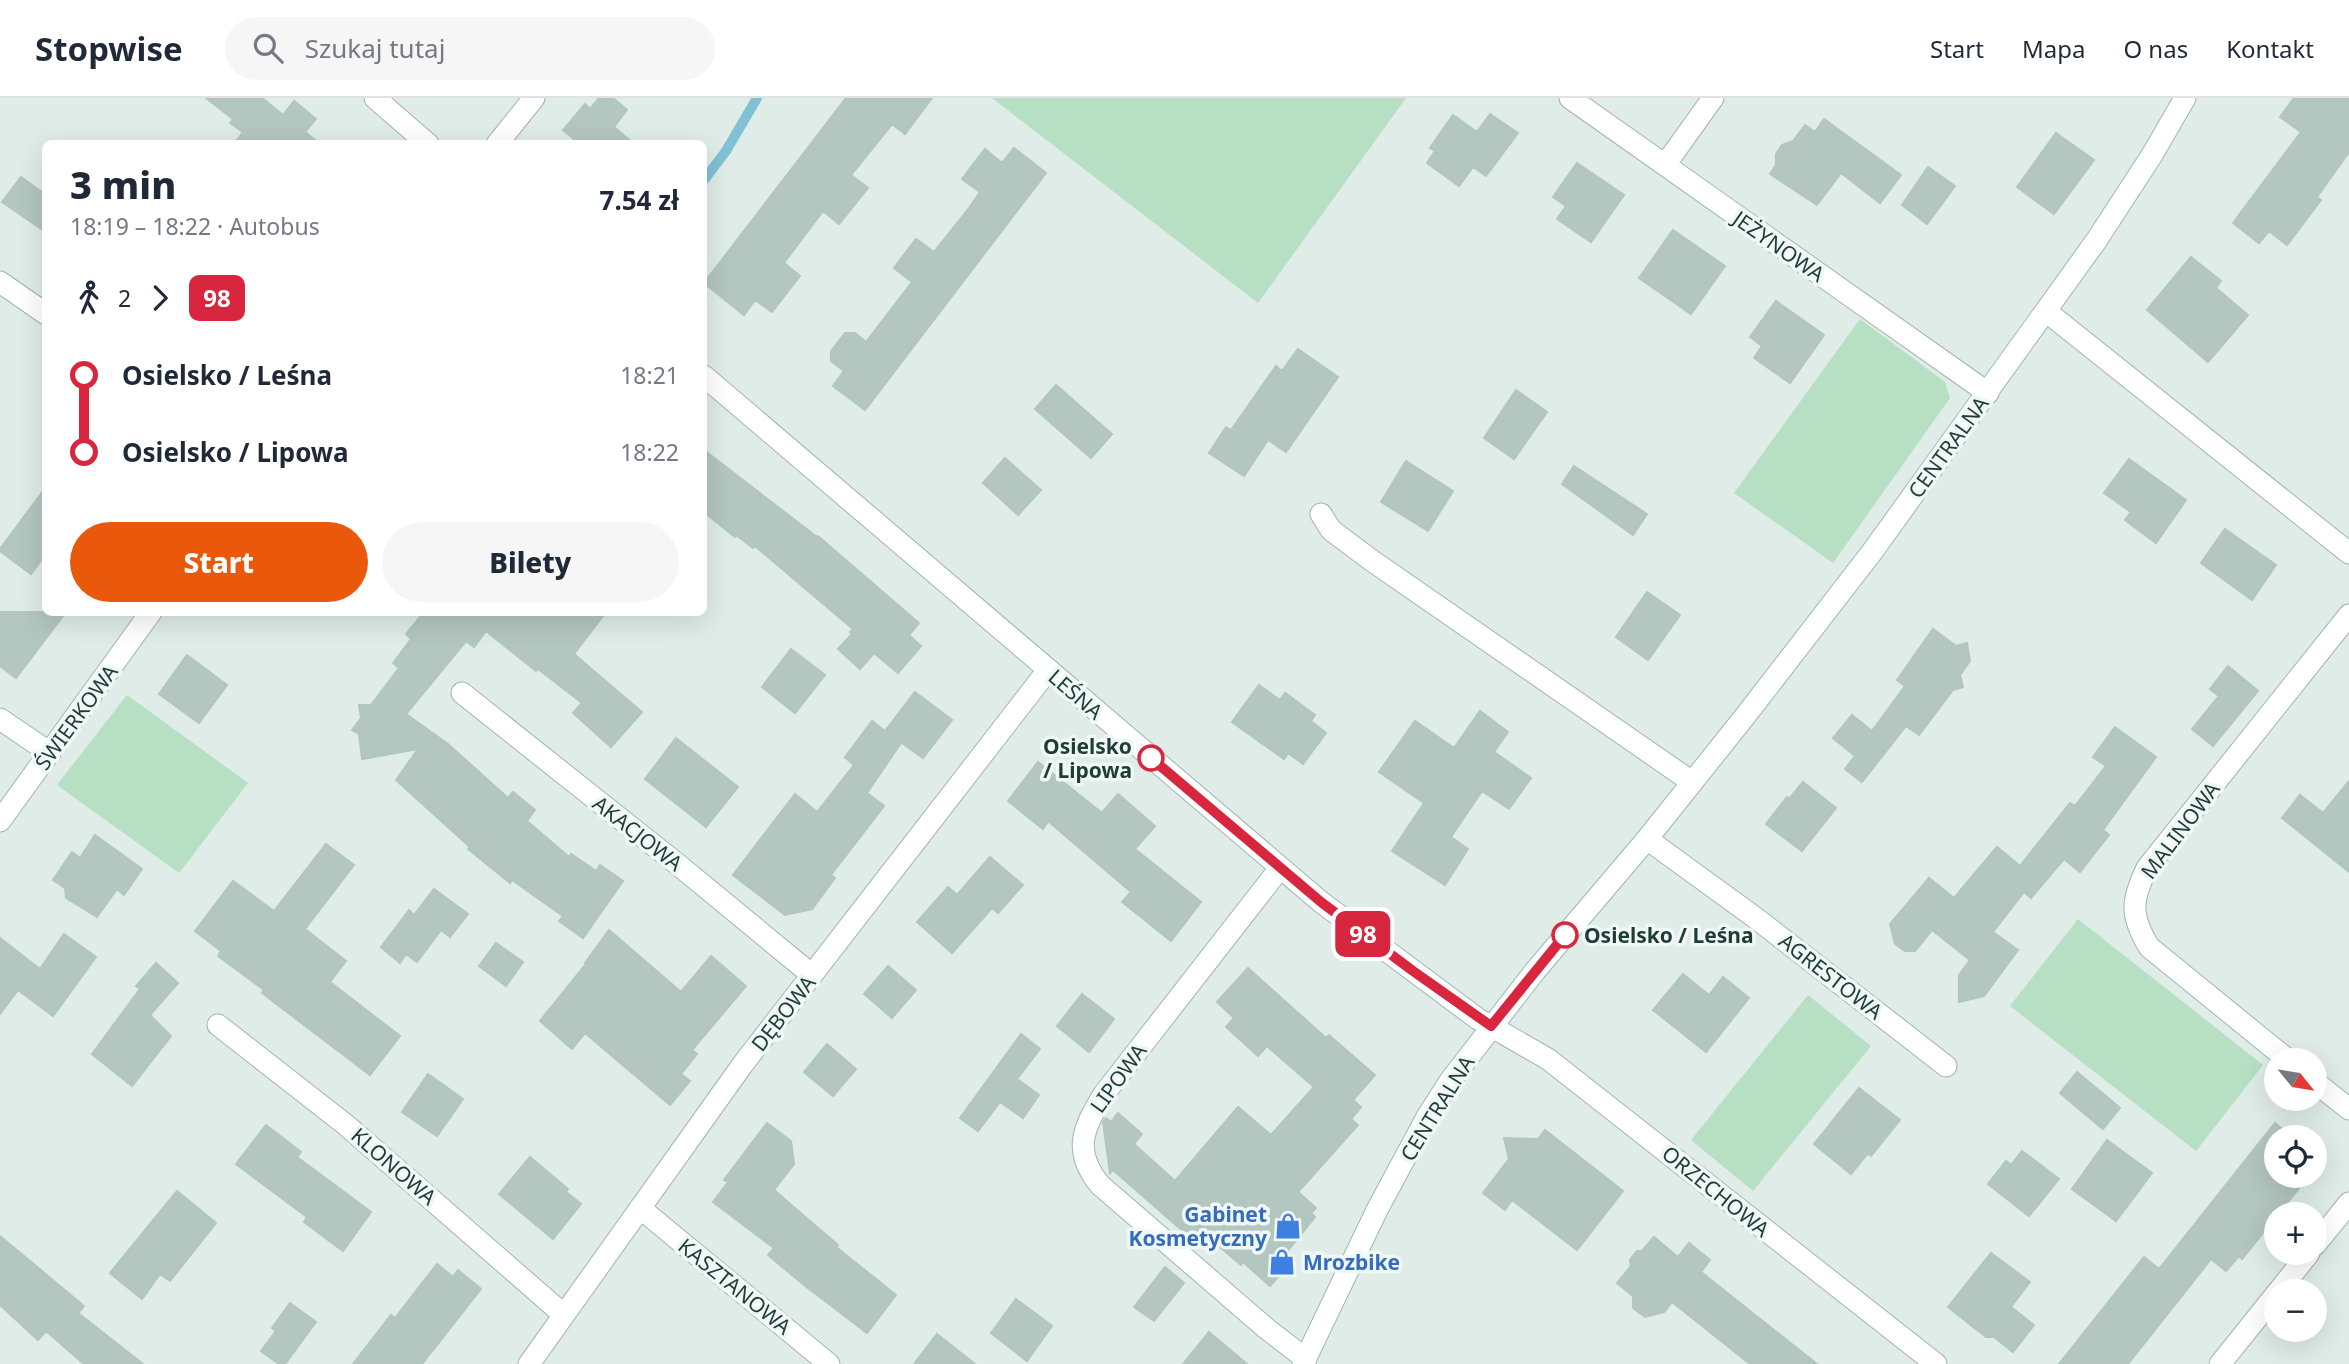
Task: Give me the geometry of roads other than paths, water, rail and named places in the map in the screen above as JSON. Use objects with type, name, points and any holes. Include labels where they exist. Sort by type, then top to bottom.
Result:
[{"type":"street","points":[[374,98],[423,140]]},
{"type":"street","points":[[500,140],[534,98]]},
{"type":"street","name":"JEŻYNOWA","points":[[1570,98],[1988,393]]},
{"type":"street","points":[[1665,165],[1713,98]]},
{"type":"street","name":"CENTRALNA","points":[[1304,1361],[1378,1208],[1427,1117],[1450,1081],[1535,971],[1647,839],[1746,715],[1872,552],[2047,312],[2138,177],[2185,98]]},
{"type":"street","points":[[0,282],[42,311]]},
{"type":"street","points":[[2047,312],[2349,553]]},
{"type":"street","name":"LEŚNA","points":[[707,379],[1280,868],[1359,931],[1491,1026]]},
{"type":"street","points":[[1321,514],[1331,530],[1371,560],[1692,782]]},
{"type":"street","name":"MALINOWA","points":[[2273,1048],[2149,947],[2138,927],[2134,908],[2137,889],[2147,868],[2349,615]]},
{"type":"street","name":"ŚWIERKOWA","points":[[0,821],[148,616]]},
{"type":"street","name":"DĘBOWA","points":[[529,1364],[743,1064],[1048,670]]},
{"type":"street","name":"AKACJOWA","points":[[462,694],[676,863],[812,975]]},
{"type":"street","points":[[0,719],[50,753]]},
{"type":"street","name":"AGRESTOWA","points":[[1647,839],[1758,919],[1946,1066]]},
{"type":"street","name":"LIPOWA","points":[[1280,868],[1104,1094],[1089,1118],[1083,1137],[1083,1156],[1089,1172],[1100,1185],[1304,1361]]},
{"type":"street","name":"KLONOWA","points":[[218,1025],[346,1125],[564,1315]]},
{"type":"street","name":"ORZECHOWA","points":[[1491,1026],[1548,1059],[1591,1091],[1936,1364]]},
{"type":"street","points":[[2328,1092],[2349,1109]]},
{"type":"street","points":[[2327,1230],[2349,1203]]},
{"type":"street","name":"KASZTANOWA","points":[[640,1208],[829,1364]]},
{"type":"street","points":[[2288,1279],[2299,1265]]},
{"type":"street","points":[[2220,1364],[2264,1308]]},
{"type":"waterway","points":[[707,176],[726,151],[757,98]]},
{"type":"place","name":"Osielsko / Lipowa","points":[[1151,758]]},
{"type":"place","name":"Osielsko / Leśna","points":[[1565,935]]},
{"type":"place","name":"Gabinet Kosmetyczny","points":[[1288,1226]]},
{"type":"place","name":"Mrozbike","points":[[1282,1262]]}]
